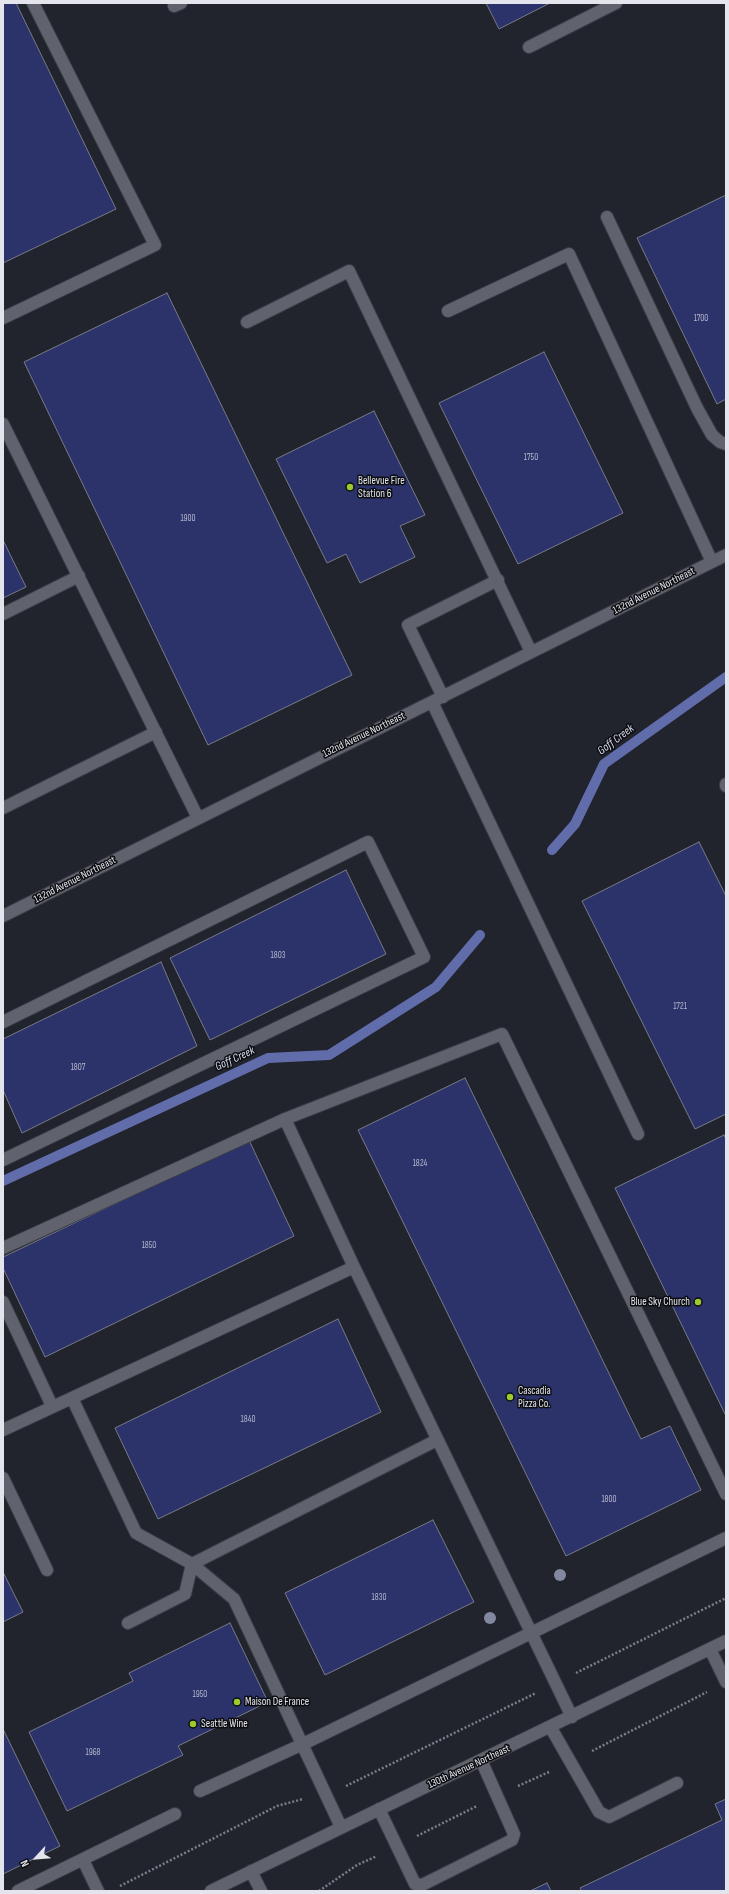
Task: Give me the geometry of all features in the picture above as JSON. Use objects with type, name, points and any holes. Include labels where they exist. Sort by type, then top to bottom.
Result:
[{"type":"street","points":[[3,318],[154,245],[33,3]]},
{"type":"street","points":[[529,47],[616,3]]},
{"type":"street","points":[[607,217],[697,408],[712,435],[720,442],[726,444]]},
{"type":"street","points":[[448,311],[569,254],[712,562]]},
{"type":"street","points":[[247,322],[349,272],[498,580],[531,652]]},
{"type":"street","points":[[3,424],[198,818]]},
{"type":"street","name":"132nd Avenue Northeast","points":[[3,916],[726,555]]},
{"type":"street","points":[[3,614],[79,576]]},
{"type":"street","points":[[443,697],[408,626],[498,580]]},
{"type":"street","points":[[432,702],[638,1134]]},
{"type":"street","points":[[3,808],[156,732]]},
{"type":"street","points":[[3,1022],[368,842],[424,957],[3,1160]]},
{"type":"street","points":[[3,1248],[285,1119],[502,1034],[726,1494]]},
{"type":"street","points":[[285,1119],[437,1440],[572,1717]]},
{"type":"street","points":[[3,1430],[354,1267]]},
{"type":"street","points":[[3,1302],[52,1406]]},
{"type":"street","points":[[72,1398],[136,1533],[192,1564],[234,1599],[341,1827]]},
{"type":"street","points":[[192,1564],[437,1440]]},
{"type":"street","points":[[3,1478],[47,1570]]},
{"type":"street","points":[[200,1791],[302,1744],[726,1538]]},
{"type":"street","points":[[128,1623],[185,1594],[192,1564]]},
{"type":"street","name":"130th Avenue Northeast","points":[[211,1891],[341,1827],[551,1728],[726,1641]]},
{"type":"street","points":[[710,1649],[726,1682]]},
{"type":"street","points":[[551,1728],[599,1812],[609,1817],[676,1783]]},
{"type":"street","points":[[379,1809],[415,1884],[422,1885],[512,1840],[514,1834],[481,1760]]},
{"type":"street","points":[[18,1891],[175,1814]]},
{"type":"street","points":[[83,1860],[98,1891]]},
{"type":"street","points":[[251,1871],[260,1891]]},
{"type":"path","points":[[117,1888],[277,1806],[326,1793],[357,1782],[726,1598]]},
{"type":"path","points":[[319,1891],[357,1865],[570,1762],[712,1690]]},
{"type":"building","points":[[3,3],[16,3],[116,209],[3,263]]},
{"type":"building","points":[[486,3],[550,3],[499,29]]},
{"type":"building","points":[[726,195],[726,399],[717,404],[637,238]]},
{"type":"building","points":[[167,293],[352,675],[208,745],[24,362]]},
{"type":"building","points":[[544,352],[623,513],[518,564],[439,403]]},
{"type":"building","name":"Bellevue Fire Station 6","points":[[374,411],[425,515],[400,526],[415,557],[360,583],[346,554],[327,563],[276,459]]},
{"type":"building","points":[[3,540],[26,587],[3,598]]},
{"type":"building","points":[[699,842],[726,896],[726,1114],[695,1129],[582,901]]},
{"type":"building","points":[[346,870],[386,954],[210,1040],[170,958]]},
{"type":"building","points":[[161,962],[197,1046],[22,1133],[3,1090],[3,1039]]},
{"type":"building","points":[[465,1078],[641,1439],[670,1426],[701,1490],[566,1556],[358,1130]]},
{"type":"building","name":"Blue Sky Church","points":[[724,1135],[726,1139],[726,1416],[615,1188]]},
{"type":"building","points":[[249,1140],[294,1236],[45,1357],[3,1268],[3,1257]]},
{"type":"building","points":[[338,1319],[381,1412],[158,1519],[115,1428]]},
{"type":"building","points":[[433,1520],[474,1602],[325,1675],[285,1593]]},
{"type":"building","points":[[3,1572],[23,1612],[3,1622]]},
{"type":"building","points":[[230,1623],[268,1702],[178,1746],[183,1755],[67,1811],[29,1732],[133,1681],[129,1673]]},
{"type":"building","points":[[3,1729],[60,1846],[3,1874]]},
{"type":"building","points":[[726,1799],[726,1891],[582,1891],[580,1888],[722,1820],[715,1804]]},
{"type":"building","points":[[547,1883],[551,1891],[530,1891]]},
{"type":"waterway","name":"Goff Creek","points":[[552,850],[575,824],[604,764],[726,677]]},
{"type":"waterway","name":"Goff Creek","points":[[3,1181],[268,1058],[329,1055],[436,987],[480,935]]},
{"type":"place","name":"Bellevue Fire Station 6","points":[[350,487]]},
{"type":"place","name":"Blue Sky Church","points":[[698,1302]]},
{"type":"place","name":"Cascadia Pizza Co.","points":[[510,1397]]},
{"type":"place","name":"Maison De France","points":[[237,1702]]},
{"type":"place","name":"Seattle Wine","points":[[193,1724]]}]
